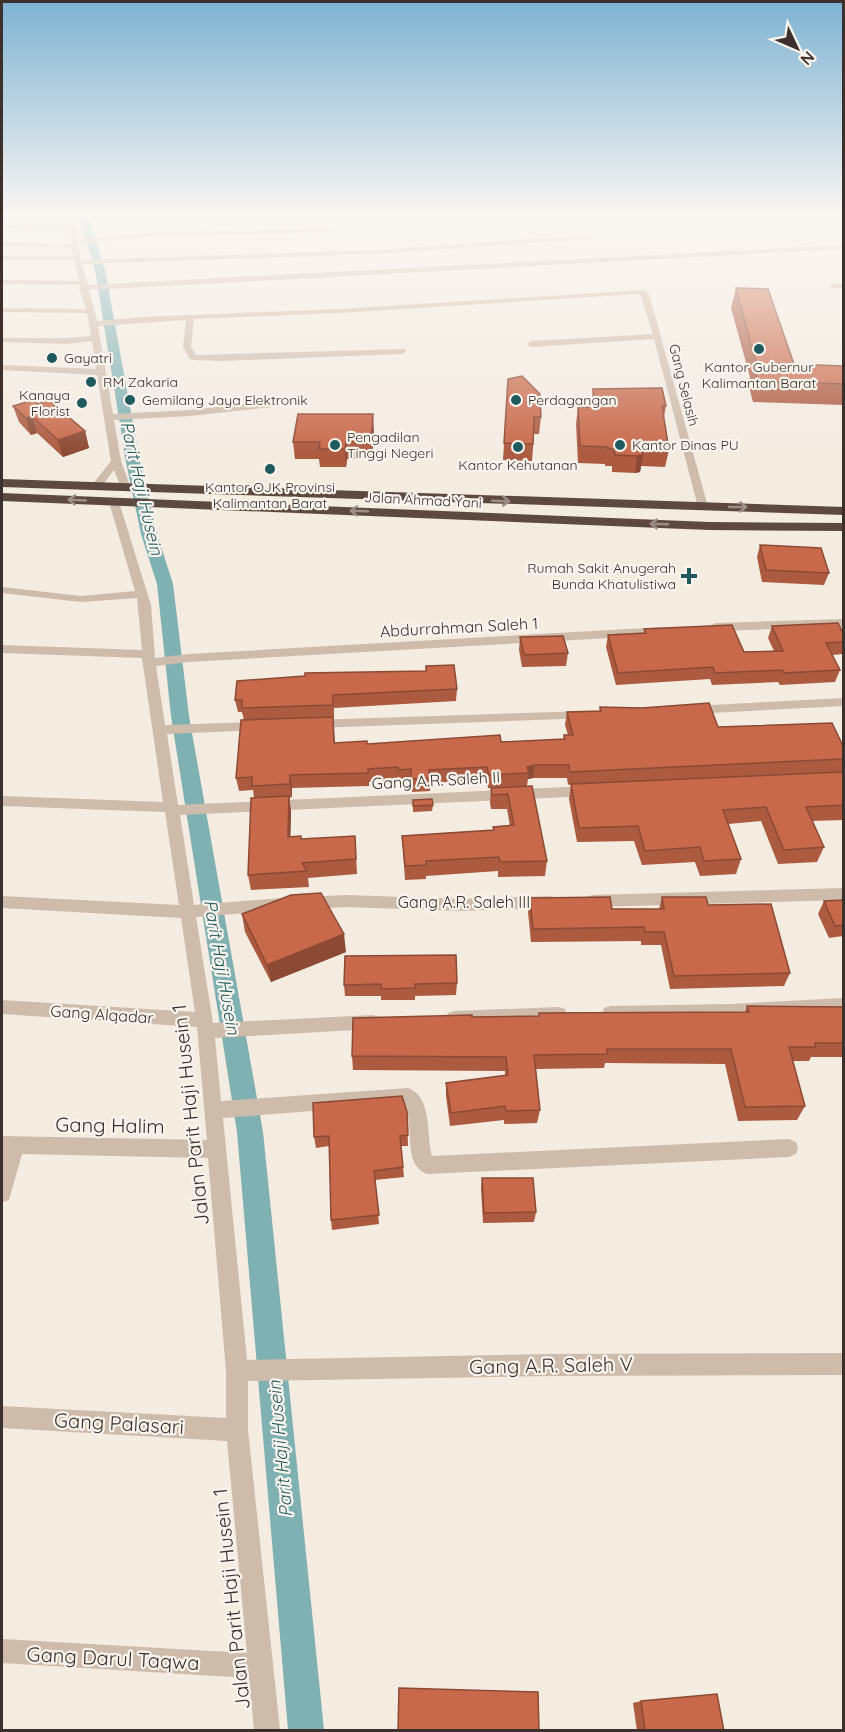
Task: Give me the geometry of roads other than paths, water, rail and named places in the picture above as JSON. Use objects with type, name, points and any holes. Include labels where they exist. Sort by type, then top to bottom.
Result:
[{"type":"highway","name":"Jalan Ahmad Yani","points":[[2,483],[843,511]]},
{"type":"highway","name":"Jalan Ahmad Yani","points":[[2,497],[709,526],[843,527]]},
{"type":"highway","points":[[589,504],[591,521]]},
{"type":"street","points":[[86,294],[97,324],[95,338],[116,461],[130,486]]},
{"type":"street","name":"Gang Selasih","points":[[97,324],[594,294]]},
{"type":"street","name":"Gang Selasih","points":[[644,294],[658,336],[680,428],[703,507]]},
{"type":"street","points":[[2,310],[91,311]]},
{"type":"street","points":[[190,318],[187,347],[193,357],[222,358],[402,351]]},
{"type":"street","points":[[531,344],[658,336]]},
{"type":"street","points":[[2,340],[68,341],[95,338]]},
{"type":"street","points":[[2,368],[100,372]]},
{"type":"street","points":[[109,417],[273,404]]},
{"type":"street","points":[[97,485],[116,461]]},
{"type":"street","name":"Jalan Parit Haji Husein 1","points":[[114,502],[145,605],[175,809],[194,911],[220,1109],[218,1149],[237,1371],[237,1430],[267,1731]]},
{"type":"street","points":[[2,590],[81,599],[141,594]]},
{"type":"street","points":[[696,629],[843,623]]},
{"type":"street","name":"Abdurrahman Saleh 1","points":[[2,649],[153,659],[189,658],[672,630]]},
{"type":"street","points":[[681,710],[843,702]]},
{"type":"street","points":[[296,725],[599,714]]},
{"type":"street","points":[[165,730],[273,726]]},
{"type":"street","name":"Gang A.R. Saleh II","points":[[2,801],[175,809],[604,790]]},
{"type":"street","name":"Gang A.R. Saleh III","points":[[2,902],[194,911],[346,901],[462,905],[843,894]]},
{"type":"street","points":[[597,1013],[731,1011],[843,1005]]},
{"type":"street","name":"Gang Alqadar","points":[[2,1007],[209,1027],[250,1028],[387,1022]]},
{"type":"street","points":[[433,1019],[574,1014]]},
{"type":"street","points":[[220,1109],[408,1096],[414,1102],[421,1140],[421,1157],[427,1165],[789,1148]]},
{"type":"street","points":[[2,1193],[8,1145]]},
{"type":"street","name":"Gang Halim","points":[[8,1145],[218,1149]]},
{"type":"street","name":"Gang A.R. Saleh V","points":[[237,1371],[340,1368],[843,1364]]},
{"type":"street","name":"Gang Palasari","points":[[2,1417],[237,1430]]},
{"type":"street","name":"Gang Darul Taqwa","points":[[2,1651],[260,1666]]},
{"type":"waterway","name":"Parit Haji Husein","points":[[104,294],[133,462],[149,534],[165,584],[180,716],[250,1132],[306,1730]]},
{"type":"place","name":"Kantor Gubernur Kalimantan Barat","points":[[759,349]]},
{"type":"place","name":"Gayatri","points":[[52,358]]},
{"type":"place","name":"RM Zakaria","points":[[91,382]]},
{"type":"place","name":"Gemilang Jaya Elektronik","points":[[130,400]]},
{"type":"place","name":"Perdagangan","points":[[516,400]]},
{"type":"place","name":"Kanaya Florist","points":[[82,403]]},
{"type":"place","name":"Pengadilan Tinggi Negeri","points":[[335,445]]},
{"type":"place","name":"Kantor Dinas PU","points":[[620,445]]},
{"type":"place","name":"Kantor Kehutanan","points":[[518,447]]},
{"type":"place","name":"Kantor OJK Provinsi Kalimantan Barat","points":[[270,469]]},
{"type":"place","name":"Rumah Sakit Anugerah Bunda Khatulistiwa","points":[[689,576]]}]
